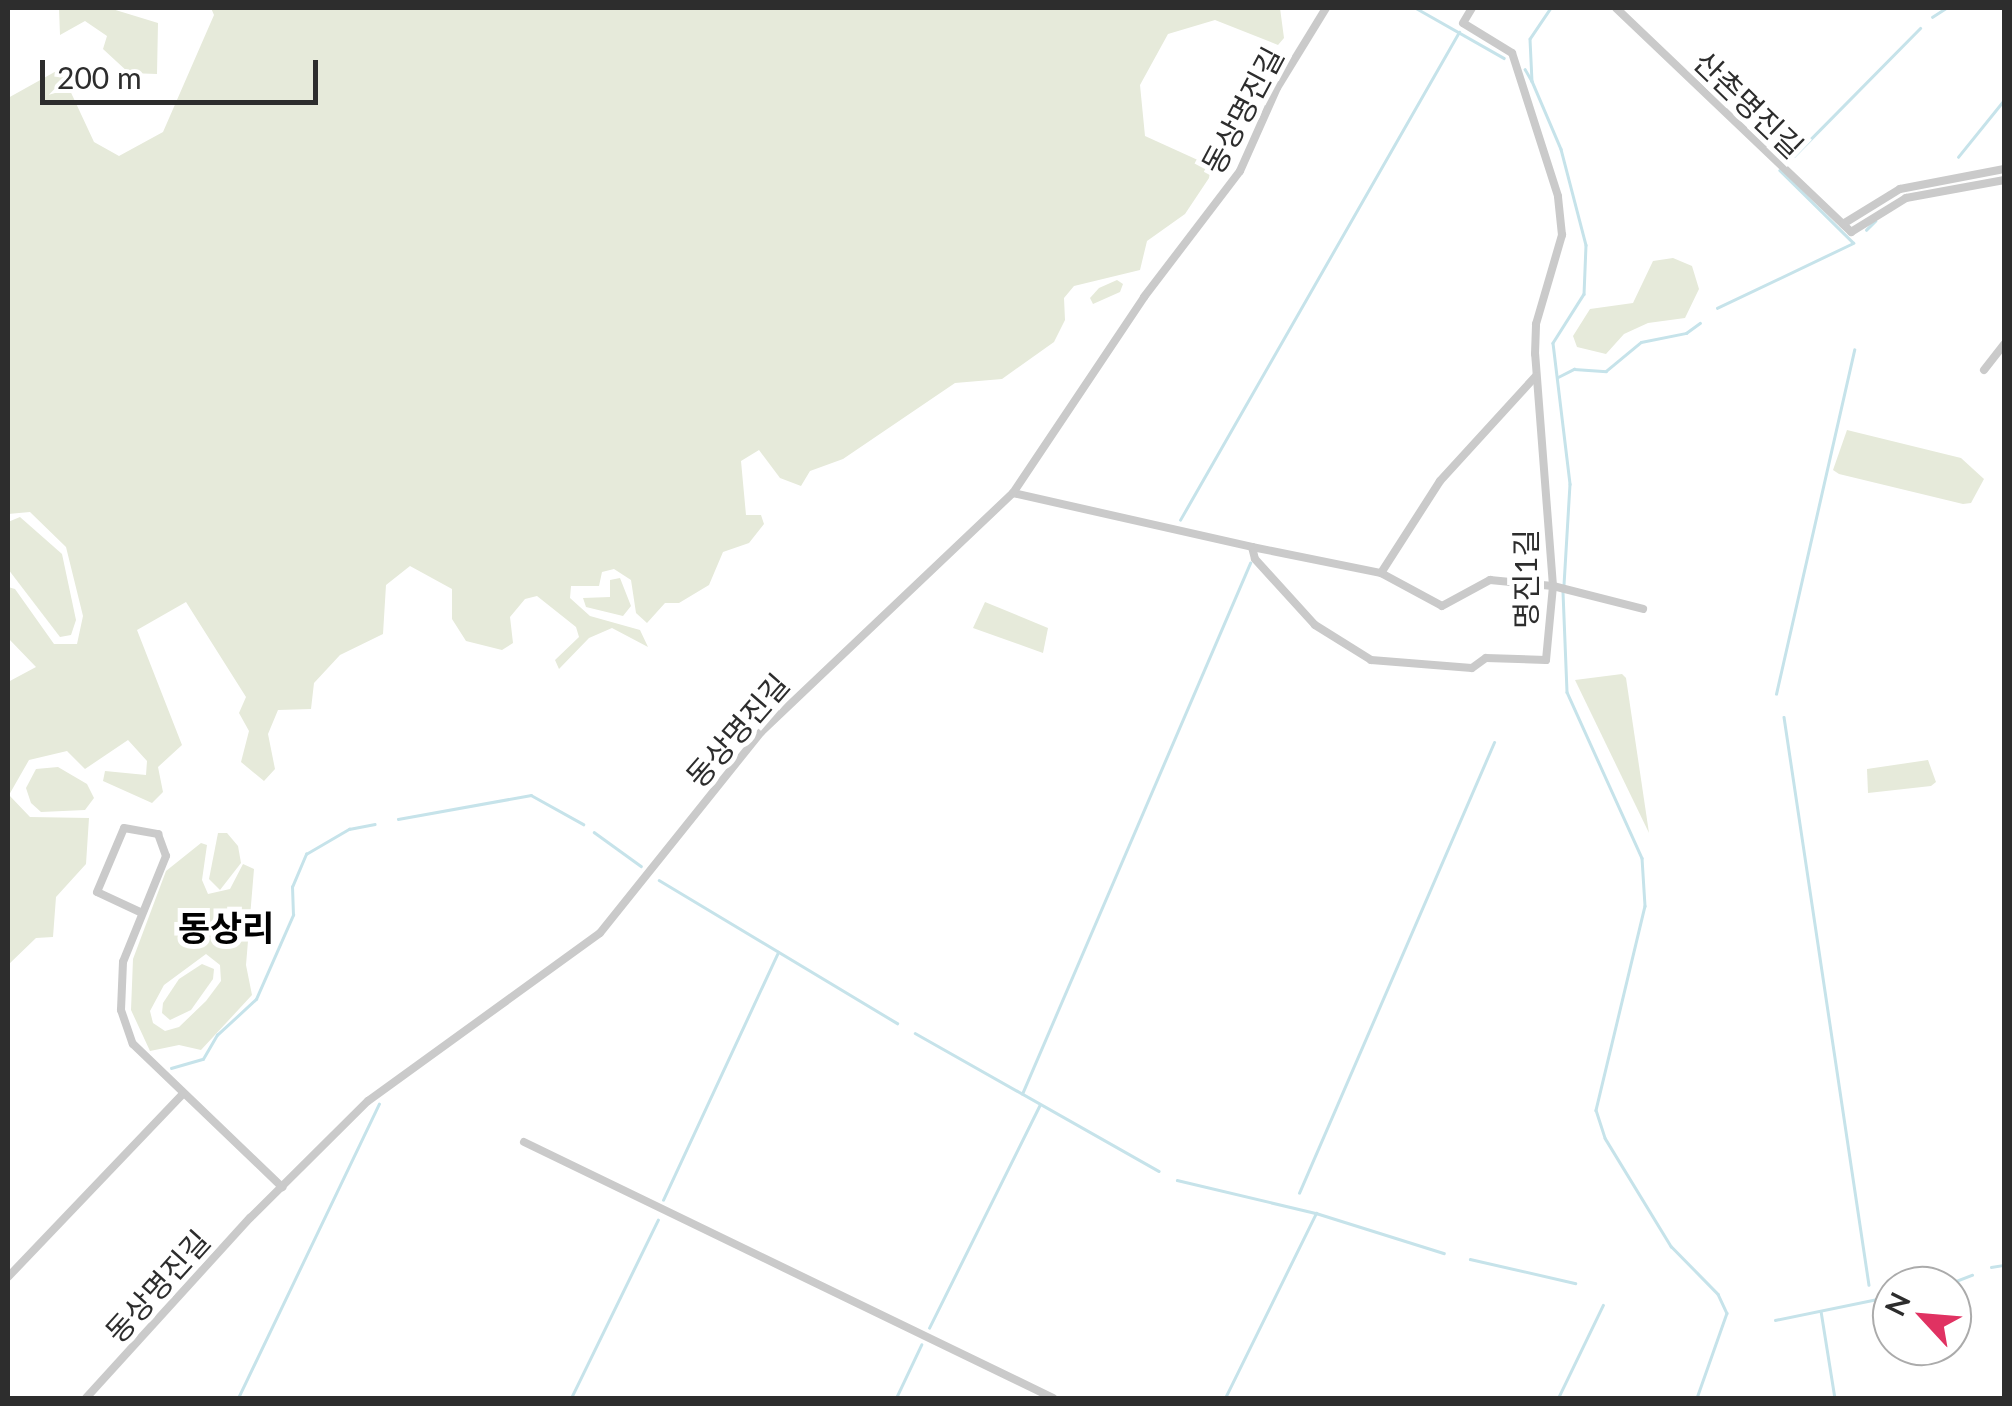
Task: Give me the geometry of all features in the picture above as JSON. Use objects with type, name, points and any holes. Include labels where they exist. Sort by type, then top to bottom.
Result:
[{"type":"street","name":"동상명진길","points":[[86,1398],[282,1186],[368,1101],[600,933],[800,689],[1013,493],[1144,297],[1240,171],[1277,88],[1326,8]]},
{"type":"street","name":"명진1길","points":[[1252,547],[1255,559],[1315,625],[1371,660],[1472,668],[1486,658],[1546,660],[1553,586],[1536,376],[1536,324],[1562,235],[1558,196],[1512,53],[1462,23],[1472,8]]},
{"type":"street","name":"산촌명진길","points":[[1616,8],[1851,232],[1906,198],[2004,180]]},
{"type":"street","points":[[1843,224],[1900,189],[2004,169]]},
{"type":"street","points":[[1984,370],[2004,344]]},
{"type":"street","points":[[1382,572],[1440,482],[1536,376]]},
{"type":"street","points":[[1013,493],[1382,572],[1442,606],[1490,580],[1553,586],[1643,610]]},
{"type":"street","points":[[140,912],[98,892],[124,828],[158,834],[166,856],[140,912],[123,962],[122,1010],[132,1044],[282,1186]]},
{"type":"street","points":[[8,1277],[183,1094]]},
{"type":"street","points":[[524,1142],[1053,1398]]},
{"type":"green space","points":[[59,8],[109,8],[158,23],[157,74],[129,73],[103,49],[107,36],[85,21],[60,35]]},
{"type":"green space","points":[[211,8],[1280,8],[1284,38],[1278,45],[1215,20],[1168,34],[1140,85],[1145,136],[1211,166],[1209,178],[1185,214],[1147,241],[1140,270],[1074,286],[1064,298],[1065,320],[1054,342],[1002,379],[955,383],[843,459],[810,471],[801,486],[780,478],[759,450],[741,461],[746,515],[761,515],[764,524],[749,543],[723,552],[709,585],[679,603],[665,603],[647,623],[636,613],[631,580],[614,569],[602,572],[599,586],[571,586],[570,598],[590,616],[640,630],[648,647],[612,628],[589,638],[559,669],[555,660],[579,637],[576,627],[537,596],[525,599],[510,617],[513,643],[502,650],[466,641],[452,619],[452,589],[410,566],[386,585],[383,634],[340,655],[314,683],[311,709],[278,710],[268,734],[275,769],[264,781],[241,762],[249,731],[239,713],[246,697],[186,602],[137,630],[182,745],[158,767],[163,792],[152,803],[103,781],[105,771],[146,775],[147,761],[128,740],[85,769],[67,751],[29,760],[9,795],[30,817],[89,818],[86,864],[56,897],[53,937],[36,938],[8,965],[8,682],[36,667],[8,638],[8,587],[15,589],[54,644],[77,644],[83,616],[66,547],[30,512],[8,514],[8,98],[60,69],[94,142],[119,156],[163,132],[214,15]]},
{"type":"green space","points":[[1673,258],[1692,266],[1699,289],[1685,318],[1648,323],[1624,334],[1606,354],[1577,347],[1573,336],[1590,309],[1633,303],[1653,261]]},
{"type":"green space","points":[[1117,280],[1123,284],[1120,292],[1093,304],[1090,298],[1099,288]]},
{"type":"green space","points":[[1847,430],[1961,458],[1984,479],[1971,503],[1963,504],[1839,474],[1833,470]]},
{"type":"green space","points":[[20,517],[62,554],[76,620],[71,635],[60,637],[8,569],[8,522]]},
{"type":"green space","points":[[620,578],[631,606],[623,616],[586,607],[583,598],[610,597],[610,580]]},
{"type":"green space","points":[[985,602],[1048,628],[1043,653],[973,628]]},
{"type":"green space","points":[[1622,674],[1626,678],[1649,833],[1575,680]]},
{"type":"green space","points":[[1928,760],[1936,782],[1931,786],[1868,793],[1867,769]]},
{"type":"green space","points":[[58,767],[87,784],[94,798],[85,810],[41,812],[31,803],[26,788],[36,769]]},
{"type":"green space","points":[[218,833],[227,833],[238,846],[241,863],[220,890],[209,879]]},
{"type":"green space","points":[[201,843],[207,845],[202,880],[208,894],[230,889],[243,864],[254,869],[246,965],[252,995],[201,1050],[179,1045],[150,1051],[131,1010],[133,959],[166,871]],"holes":[[[206,954],[220,965],[221,981],[179,1027],[165,1031],[153,1023],[150,1011],[164,985]]]},
{"type":"green space","points":[[202,964],[214,969],[213,979],[191,1010],[170,1020],[162,1013],[163,1003],[179,979]]},
{"type":"waterway","points":[[1416,8],[1504,58]]},
{"type":"waterway","points":[[1551,8],[1530,39],[1532,81],[1561,149],[1586,245],[1584,294],[1553,343],[1570,484],[1564,584]]},
{"type":"waterway","points":[[1932,17],[1946,8]]},
{"type":"waterway","points":[[1788,162],[1920,28]]},
{"type":"waterway","points":[[1180,520],[1459,32]]},
{"type":"waterway","points":[[1525,69],[1532,81]]},
{"type":"waterway","points":[[1958,157],[2004,100]]},
{"type":"waterway","points":[[1717,308],[1853,243],[1780,171]]},
{"type":"waterway","points":[[1866,230],[1875,221]]},
{"type":"waterway","points":[[1558,377],[1574,369],[1606,371],[1641,342],[1686,333],[1700,323]]},
{"type":"waterway","points":[[1776,694],[1854,350]]},
{"type":"waterway","points":[[1022,1094],[1250,563]]},
{"type":"waterway","points":[[1563,592],[1567,692],[1642,858],[1645,906],[1596,1110],[1605,1138],[1671,1246],[1718,1294],[1727,1313],[1697,1398]]},
{"type":"waterway","points":[[1784,717],[1869,1285]]},
{"type":"waterway","points":[[1299,1193],[1494,742]]},
{"type":"waterway","points":[[398,819],[531,795],[583,824]]},
{"type":"waterway","points":[[171,1068],[203,1059],[217,1035],[256,999],[293,915],[292,887],[306,854],[349,829],[375,824]]},
{"type":"waterway","points":[[594,832],[641,866]]},
{"type":"waterway","points":[[659,880],[897,1023]]},
{"type":"waterway","points":[[663,1200],[778,952]]},
{"type":"waterway","points":[[915,1033],[1159,1171]]},
{"type":"waterway","points":[[238,1398],[379,1104]]},
{"type":"waterway","points":[[929,1328],[1039,1106]]},
{"type":"waterway","points":[[1177,1180],[1316,1213],[1444,1253]]},
{"type":"waterway","points":[[1225,1398],[1316,1213]]},
{"type":"waterway","points":[[571,1398],[658,1220]]},
{"type":"waterway","points":[[1470,1259],[1575,1283]]},
{"type":"waterway","points":[[1991,1267],[2004,1265]]},
{"type":"waterway","points":[[1775,1320],[1872,1300]]},
{"type":"waterway","points":[[1558,1398],[1603,1305]]},
{"type":"waterway","points":[[1821,1311],[1835,1398]]},
{"type":"waterway","points":[[896,1398],[921,1345]]},
{"type":"district","name":"동상리","points":[[226,927]]}]
